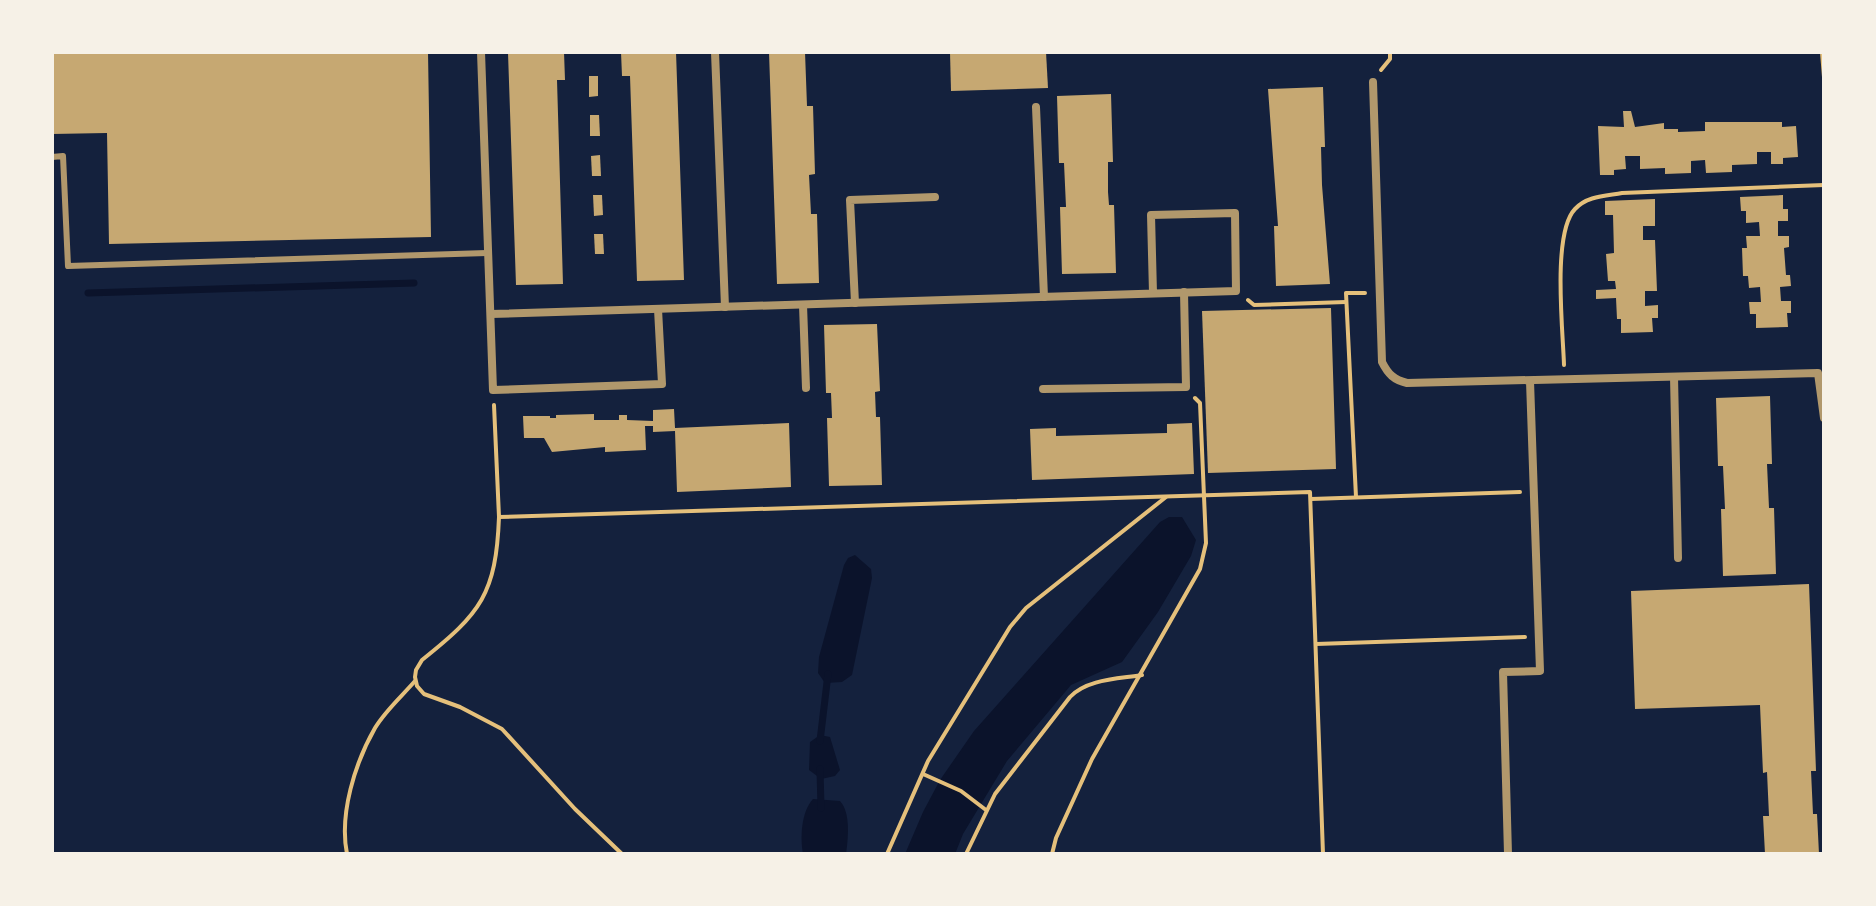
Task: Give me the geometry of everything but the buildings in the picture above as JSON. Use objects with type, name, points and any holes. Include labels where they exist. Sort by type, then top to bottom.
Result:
[{"type":"street","points":[[481,52],[493,390],[662,384],[658,309]]},
{"type":"street","points":[[715,52],[725,307]]},
{"type":"street","points":[[1373,82],[1382,362],[1396,381],[1530,381],[1818,373],[1824,418]]},
{"type":"street","points":[[1036,107],[1044,297]]},
{"type":"street","points":[[855,303],[850,200],[935,197]]},
{"type":"street","points":[[491,314],[1236,291],[1235,213],[1151,215],[1153,293]]},
{"type":"street","points":[[1043,389],[1186,387],[1184,292]]},
{"type":"street","points":[[803,305],[806,388]]},
{"type":"street","points":[[1674,377],[1678,558]]},
{"type":"street","points":[[1508,854],[1503,672],[1540,671],[1530,381]]},
{"type":"lane","points":[[52,157],[63,156],[68,266],[487,253]]},
{"type":"path","points":[[1822,52],[1824,77]]},
{"type":"path","points":[[1564,379],[1561,249],[1566,225],[1575,209],[1594,197],[1622,193],[1824,185]]},
{"type":"path","points":[[1236,291],[1254,305],[1346,302]]},
{"type":"path","points":[[1346,293],[1356,497]]},
{"type":"path","points":[[1052,854],[1056,838],[1092,759],[1200,569],[1206,543],[1200,403],[1186,387]]},
{"type":"path","points":[[493,390],[499,517],[494,571],[476,612],[422,660],[416,670],[417,686],[424,694],[460,707],[502,729],[575,809],[622,854]]},
{"type":"path","points":[[499,517],[1310,492],[1323,854]]},
{"type":"path","points":[[1311,499],[1533,492]]},
{"type":"path","points":[[887,854],[928,761],[1010,627],[1026,608],[1168,495]]},
{"type":"path","points":[[1316,644],[1539,636]]},
{"type":"path","points":[[966,854],[995,794],[1078,689],[1142,675]]},
{"type":"path","points":[[347,854],[344,825],[357,770],[376,727],[416,680]]},
{"type":"path","points":[[923,774],[961,791],[986,810]]},
{"type":"water","points":[[1169,517],[1182,517],[1196,540],[1191,556],[1158,612],[1122,662],[1071,685],[1007,761],[963,834],[955,854],[905,854],[940,780],[974,731],[1160,522]]},
{"type":"water","points":[[855,555],[871,569],[872,578],[852,675],[842,682],[825,683],[818,673],[819,657],[844,565],[848,558]]},
{"type":"water","points":[[820,735],[830,737],[840,770],[835,776],[821,779],[809,770],[810,742]]},
{"type":"water","points":[[813,799],[840,801],[843,806],[848,826],[846,854],[803,854],[802,825]]},
{"type":"waterway","points":[[88,293],[414,283]]},
{"type":"waterway","points":[[820,741],[828,674]]},
{"type":"waterway","points":[[820,769],[821,808]]}]
